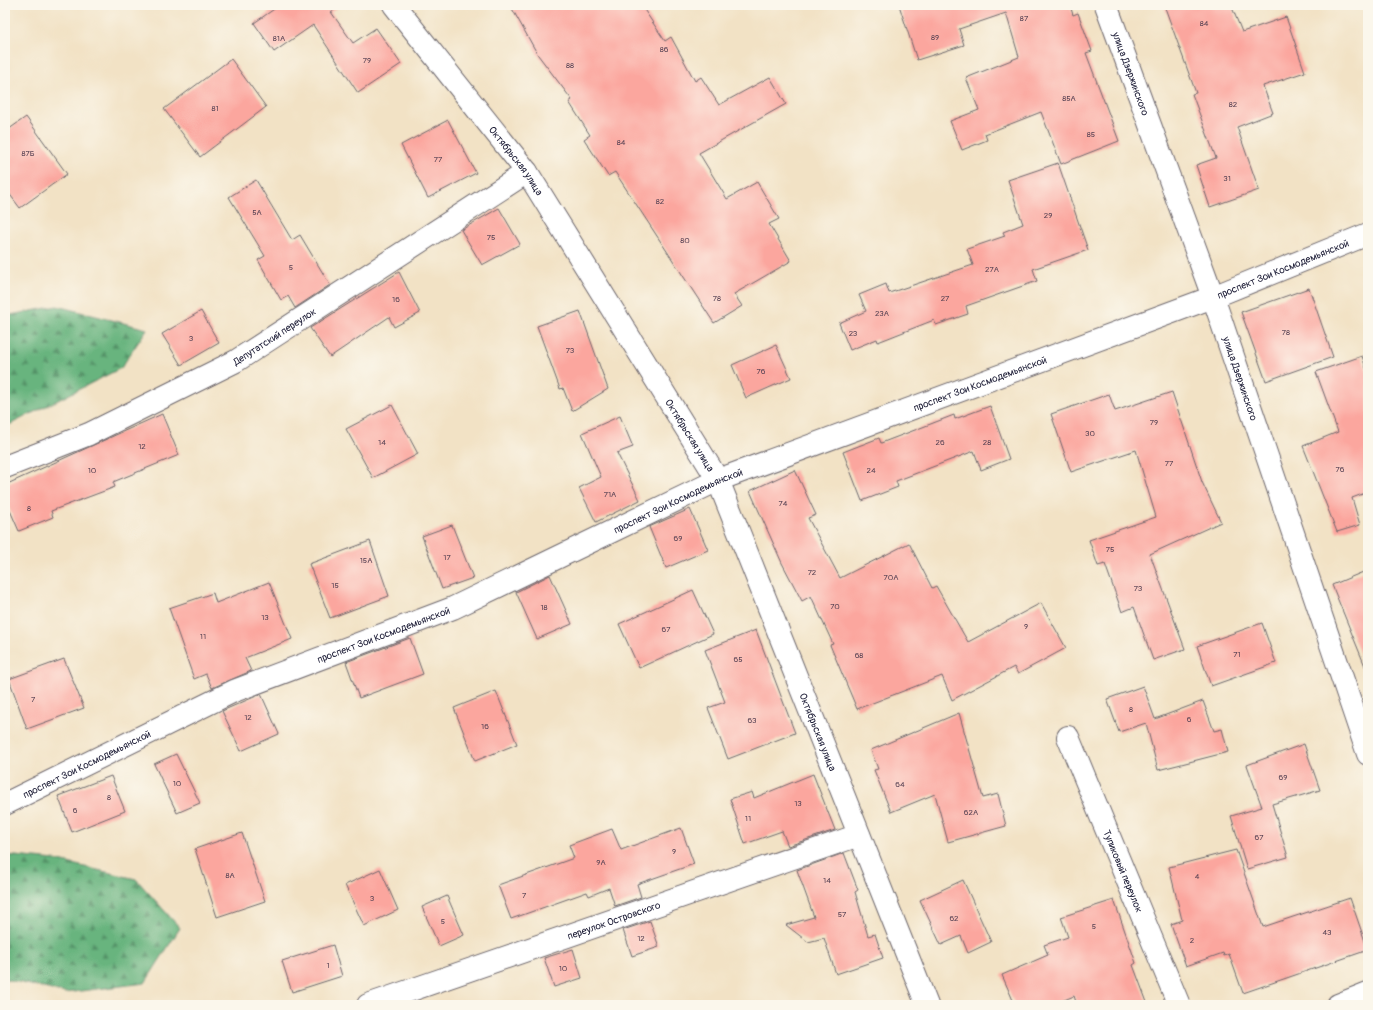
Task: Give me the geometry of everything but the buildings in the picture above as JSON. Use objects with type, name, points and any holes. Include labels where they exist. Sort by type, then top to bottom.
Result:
[{"type":"street","name":"Октябрьская улица","points":[[394,5],[526,172],[718,480],[927,1005]]},
{"type":"street","name":"улица Дзержинского","points":[[1106,5],[1213,297],[1368,754]]},
{"type":"street","name":"Депутатский переулок","points":[[5,467],[88,434],[236,361],[526,172]]},
{"type":"street","name":"проспект Зои Космодемьянской","points":[[5,804],[234,691],[453,608],[718,480],[1213,297],[1368,234]]},
{"type":"street","name":"Тупиковый переулок","points":[[1068,737],[1179,1005]]},
{"type":"street","name":"переулок Островского","points":[[368,1005],[859,835]]},
{"type":"street","points":[[1338,1005],[1368,993]]},
{"type":"green space","points":[[57,306],[147,329],[121,368],[5,427],[5,316]]},
{"type":"green space","points":[[5,855],[55,860],[136,879],[180,928],[145,983],[65,993],[5,979]]}]
